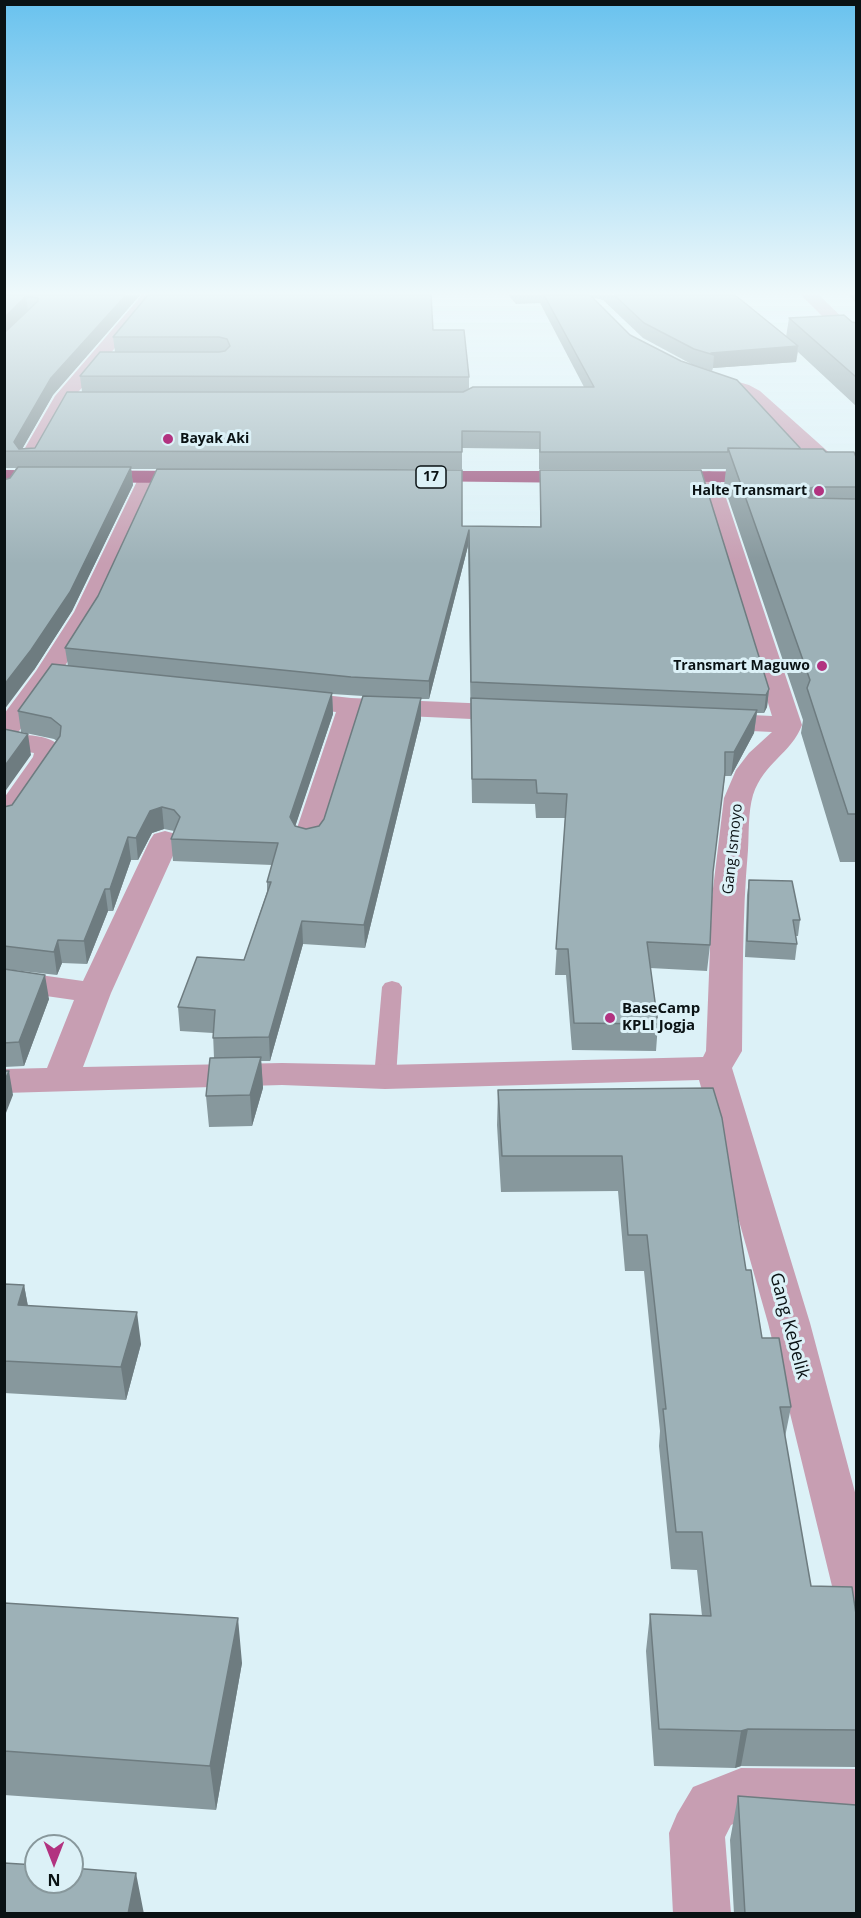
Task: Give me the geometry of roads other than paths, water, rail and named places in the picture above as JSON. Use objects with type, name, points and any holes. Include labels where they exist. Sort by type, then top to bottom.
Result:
[{"type":"highway","points":[[6,476],[28,459],[206,460]]},
{"type":"highway","points":[[856,462],[827,461],[641,469],[709,477],[856,478]]},
{"type":"highway","name":"17","points":[[403,469],[599,469]]},
{"type":"highway","points":[[6,476],[221,477]]},
{"type":"street","points":[[28,459],[62,400],[74,385]]},
{"type":"street","points":[[728,385],[753,395],[827,461]]},
{"type":"street","points":[[62,400],[86,400]]},
{"type":"street","points":[[4,733],[59,675],[149,477]]},
{"type":"street","points":[[681,720],[788,725],[709,477]]},
{"type":"street","points":[[269,697],[351,706],[540,714]]},
{"type":"street","points":[[308,840],[351,706]]},
{"type":"street","name":"Gang Ismoyo","points":[[714,1068],[724,1052],[728,897],[738,798],[746,776],[759,759],[784,736],[788,725]]},
{"type":"street","points":[[4,740],[40,745],[48,749],[47,757],[4,820]]},
{"type":"street","points":[[61,1078],[94,993],[165,840]]},
{"type":"street","points":[[4,980],[94,993]]},
{"type":"street","points":[[4,1081],[282,1074],[385,1077],[714,1068]]},
{"type":"street","name":"Gang Kebelik","points":[[714,1068],[789,1323],[856,1586]]},
{"type":"street","points":[[702,1914],[697,1833],[712,1806],[741,1794],[856,1796]]},
{"type":"lane","points":[[385,1077],[392,987]]},
{"type":"place","name":"Bayak Aki","points":[[168,439]]},
{"type":"place","name":"Halte Transmart","points":[[819,491]]},
{"type":"place","name":"Transmart Maguwo","points":[[822,666]]},
{"type":"place","name":"BaseCamp KPLI Jogja","points":[[610,1018]]}]
